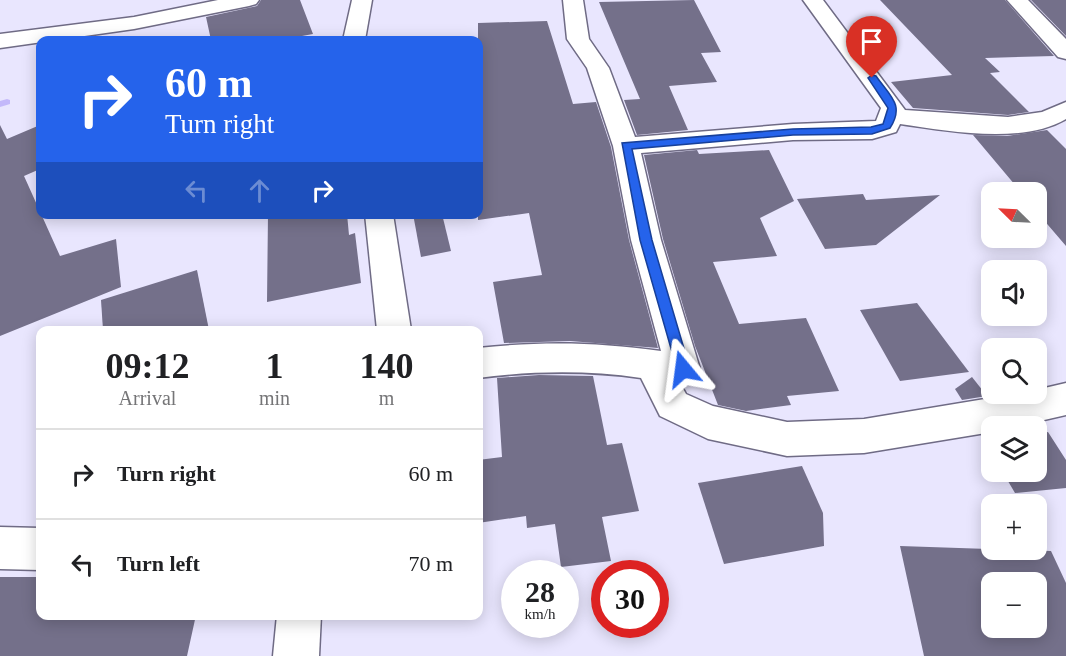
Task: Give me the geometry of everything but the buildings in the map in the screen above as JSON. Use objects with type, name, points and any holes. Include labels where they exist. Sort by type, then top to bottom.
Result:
[{"type":"street","points":[[37,36],[134,23],[249,0]]},
{"type":"street","points":[[355,36],[362,0]]},
{"type":"street","points":[[573,0],[578,39],[598,68],[626,146],[646,240],[683,369]]},
{"type":"street","points":[[626,146],[793,132],[872,131],[887,126],[893,116],[893,108],[813,0]]},
{"type":"street","points":[[1017,0],[1066,52]]},
{"type":"street","points":[[0,41],[36,36]]},
{"type":"street","points":[[893,116],[979,126],[1050,120],[1066,109]]},
{"type":"street","points":[[380,219],[393,326]]},
{"type":"street","points":[[483,362],[521,358],[598,357],[683,369]]},
{"type":"street","points":[[683,369],[658,377],[673,405],[708,422],[787,439],[864,436],[1004,413],[1066,399]]},
{"type":"street","points":[[0,548],[36,549]]},
{"type":"street","points":[[296,656],[299,620]]},
{"type":"waterway","points":[[0,104],[7,102]]},
{"type":"route","points":[[683,369],[646,240],[626,146],[793,132],[872,131],[887,126],[893,116],[893,108],[872,78]]}]
